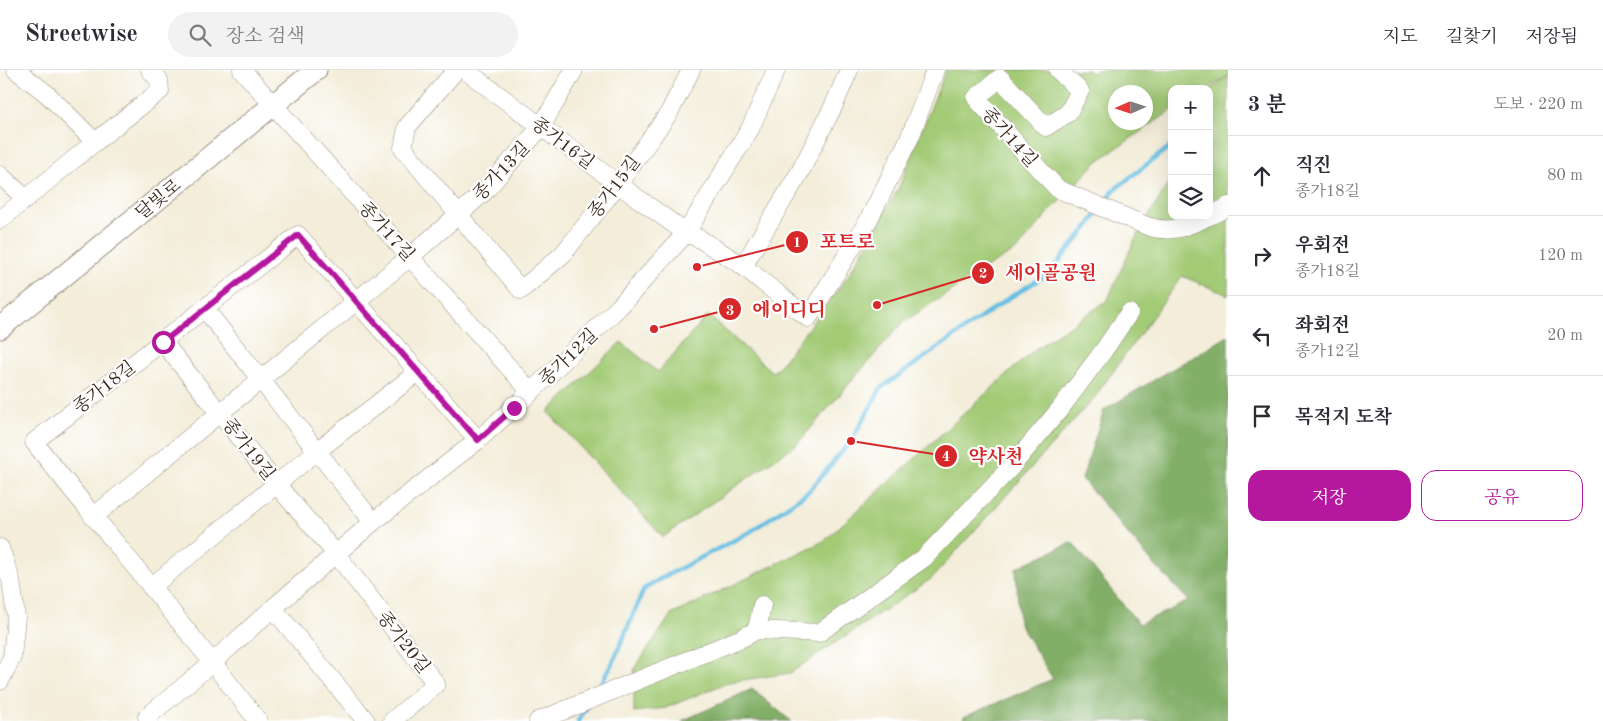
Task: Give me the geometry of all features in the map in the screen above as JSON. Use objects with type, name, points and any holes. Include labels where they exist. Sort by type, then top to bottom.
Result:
[{"type":"main road","name":"달빛로","points":[[0,328],[316,70]]},
{"type":"street","points":[[16,70],[47,94],[95,142]]},
{"type":"street","points":[[0,220],[160,91],[159,80],[150,70]]},
{"type":"street","name":"종가17길","points":[[242,70],[531,392]]},
{"type":"street","points":[[456,70],[407,126],[403,148],[458,214]]},
{"type":"street","name":"종가16길","points":[[466,70],[618,184],[686,232]]},
{"type":"street","name":"종가13길","points":[[356,301],[410,257],[484,192],[541,127],[574,70]]},
{"type":"street","name":"종가15길","points":[[458,214],[520,290],[563,254],[618,184],[669,113],[691,70]]},
{"type":"street","name":"종가12길","points":[[213,662],[373,522],[478,440],[619,307],[686,232],[750,129],[776,70]]},
{"type":"street","points":[[743,266],[800,172],[834,105],[849,70]]},
{"type":"street","points":[[686,232],[743,266],[808,318],[867,223],[910,137],[935,70]]},
{"type":"street","name":"종가14길","points":[[1058,70],[1080,91],[1068,113],[1046,127],[1000,78],[976,98],[1058,189],[1160,231],[1187,226],[1200,220]]},
{"type":"street","points":[[0,175],[26,199]]},
{"type":"street","name":"종가14길","points":[[1213,214],[1228,206]]},
{"type":"street","name":"종가18길","points":[[213,662],[93,518],[34,442],[298,235],[478,440]]},
{"type":"street","points":[[93,518],[356,301]]},
{"type":"street","points":[[205,309],[373,522]]},
{"type":"street","points":[[543,719],[742,638],[757,630],[819,633],[924,558],[1011,467],[1060,409],[1129,314]]},
{"type":"street","name":"종가19길","points":[[163,342],[277,485],[336,554]]},
{"type":"street","points":[[151,588],[418,372]]},
{"type":"street","points":[[0,548],[11,580],[16,617],[12,657],[0,681]]},
{"type":"street","name":"종가20길","points":[[336,554],[436,684],[392,721]]},
{"type":"street","points":[[757,630],[762,606]]},
{"type":"street","points":[[273,608],[366,721]]},
{"type":"street","points":[[149,721],[147,717],[213,662],[258,721]]},
{"type":"green space","points":[[946,70],[1087,70],[1093,73],[1096,70],[1228,70],[1228,76],[1213,85],[1168,85],[1168,113],[1153,123],[1153,85],[1108,85],[1108,130],[1143,130],[1098,161],[1051,210],[1018,249],[902,323],[798,443],[663,537],[548,412],[621,342],[658,372],[708,315],[772,372],[776,370],[847,278],[899,187]]},
{"type":"green space","points":[[1228,77],[1228,295],[1182,276],[1094,398],[931,579],[790,673],[729,682],[665,708],[634,712],[634,669],[671,615],[824,541],[1035,349],[1107,301],[1135,239],[1168,184],[1168,220],[1213,220],[1213,87]]},
{"type":"green space","points":[[1228,336],[1228,721],[963,721],[964,717],[1053,679],[1019,623],[1016,568],[1072,542],[1139,624],[1189,601],[1151,561],[1082,479],[1104,410]]},
{"type":"green space","points":[[752,689],[791,721],[682,721]]},
{"type":"waterway","points":[[1105,203],[1114,190],[1168,148]]},
{"type":"waterway","points":[[596,692],[613,662],[644,589],[750,532],[809,491],[851,441],[881,388],[1006,300],[1049,273],[1100,210]]},
{"type":"waterway","points":[[578,721],[587,707]]},
{"type":"place","name":"포트로","points":[[697,267]]},
{"type":"place","name":"세이골공원","points":[[877,305]]},
{"type":"place","name":"에이디디","points":[[654,329]]},
{"type":"place","name":"약사천","points":[[851,441]]},
{"type":"route","points":[[163,342],[298,235],[478,440],[514,408]]}]
